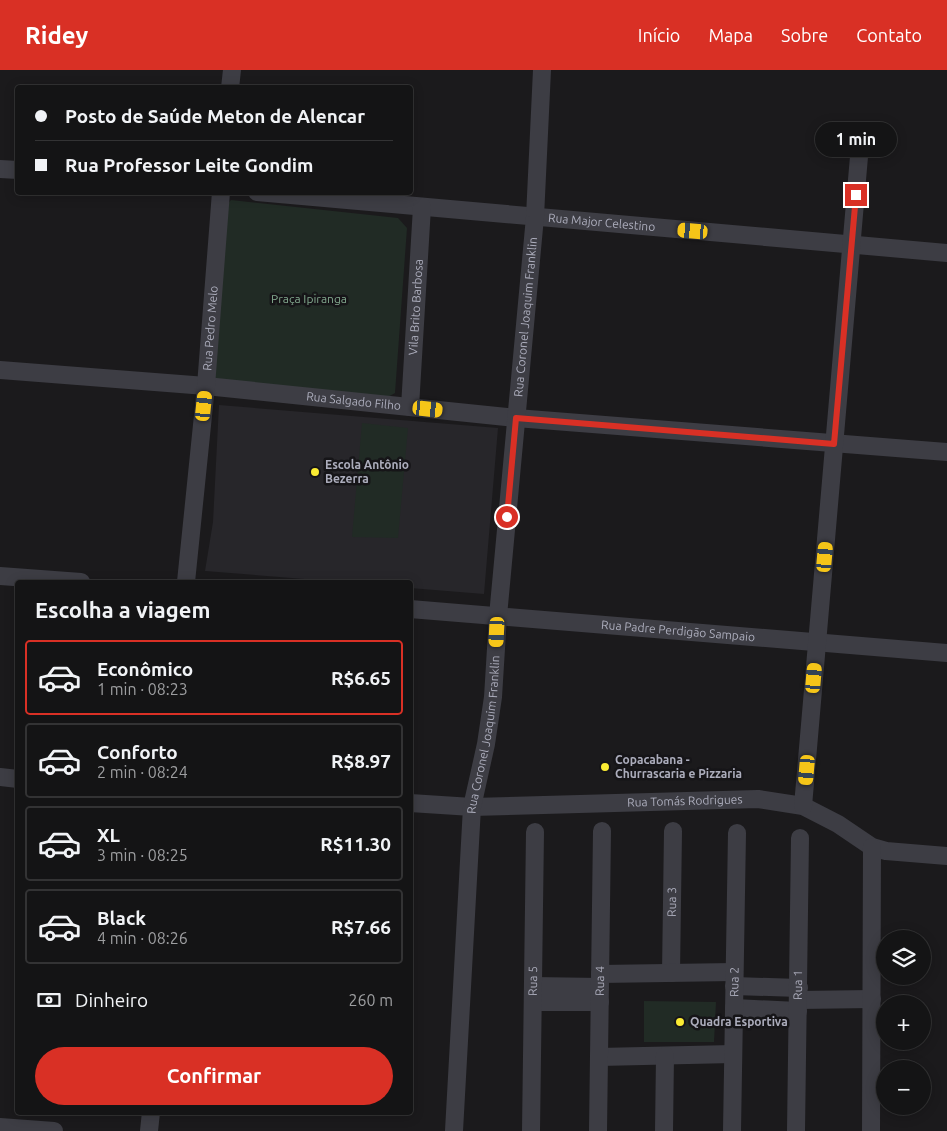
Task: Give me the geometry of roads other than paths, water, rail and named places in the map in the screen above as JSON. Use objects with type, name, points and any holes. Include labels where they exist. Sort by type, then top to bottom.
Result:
[{"type":"street","points":[[230,85],[232,70]]},
{"type":"street","name":"Rua Coronel Joaquim Franklin","points":[[454,1131],[472,807],[486,744],[493,698],[498,616],[535,217],[542,70]]},
{"type":"street","points":[[804,806],[860,145]]},
{"type":"street","points":[[0,168],[15,170]]},
{"type":"street","name":"Rua Pedro Melo","points":[[186,580],[206,386],[221,195]]},
{"type":"street","name":"Rua Major Celestino","points":[[288,195],[947,253]]},
{"type":"street","name":"Vila Brito Barbosa","points":[[410,407],[422,208]]},
{"type":"street","name":"Rua Salgado Filho","points":[[0,370],[206,386],[516,418],[947,452]]},
{"type":"street","points":[[0,576],[53,580]]},
{"type":"street","name":"Rua Padre Perdigão Sampaio","points":[[413,609],[947,652]]},
{"type":"street","points":[[0,777],[15,778]]},
{"type":"street","name":"Rua Tomás Rodrigues","points":[[413,803],[472,807],[758,799],[804,806],[838,824],[872,847],[886,851],[947,856]]},
{"type":"street","name":"Rua 4","points":[[598,1131],[602,831]]},
{"type":"street","name":"Rua 3","points":[[671,973],[673,831]]},
{"type":"street","name":"Rua 5","points":[[531,1131],[535,832]]},
{"type":"street","name":"Rua 2","points":[[732,1131],[736,833]]},
{"type":"street","name":"Rua 1","points":[[796,1131],[800,838]]},
{"type":"street","points":[[871,1131],[872,847]]},
{"type":"street","points":[[533,994],[600,987],[671,973],[734,979],[799,1000]]},
{"type":"street","points":[[734,1008],[799,1000],[872,999]]},
{"type":"street","points":[[599,1057],[733,1054]]},
{"type":"street","points":[[664,1131],[665,1056]]},
{"type":"street","points":[[149,1131],[150,1115]]},
{"type":"street","points":[[0,1127],[54,1131]]},
{"type":"place","name":"Escola Antônio Bezerra","points":[[315,472]]},
{"type":"place","name":"Copacabana - Churrascaria e Pizzaria","points":[[605,767]]},
{"type":"place","name":"Quadra Esportiva","points":[[680,1022]]},
{"type":"park label","name":"Praça Ipiranga","points":[[309,299]]}]
